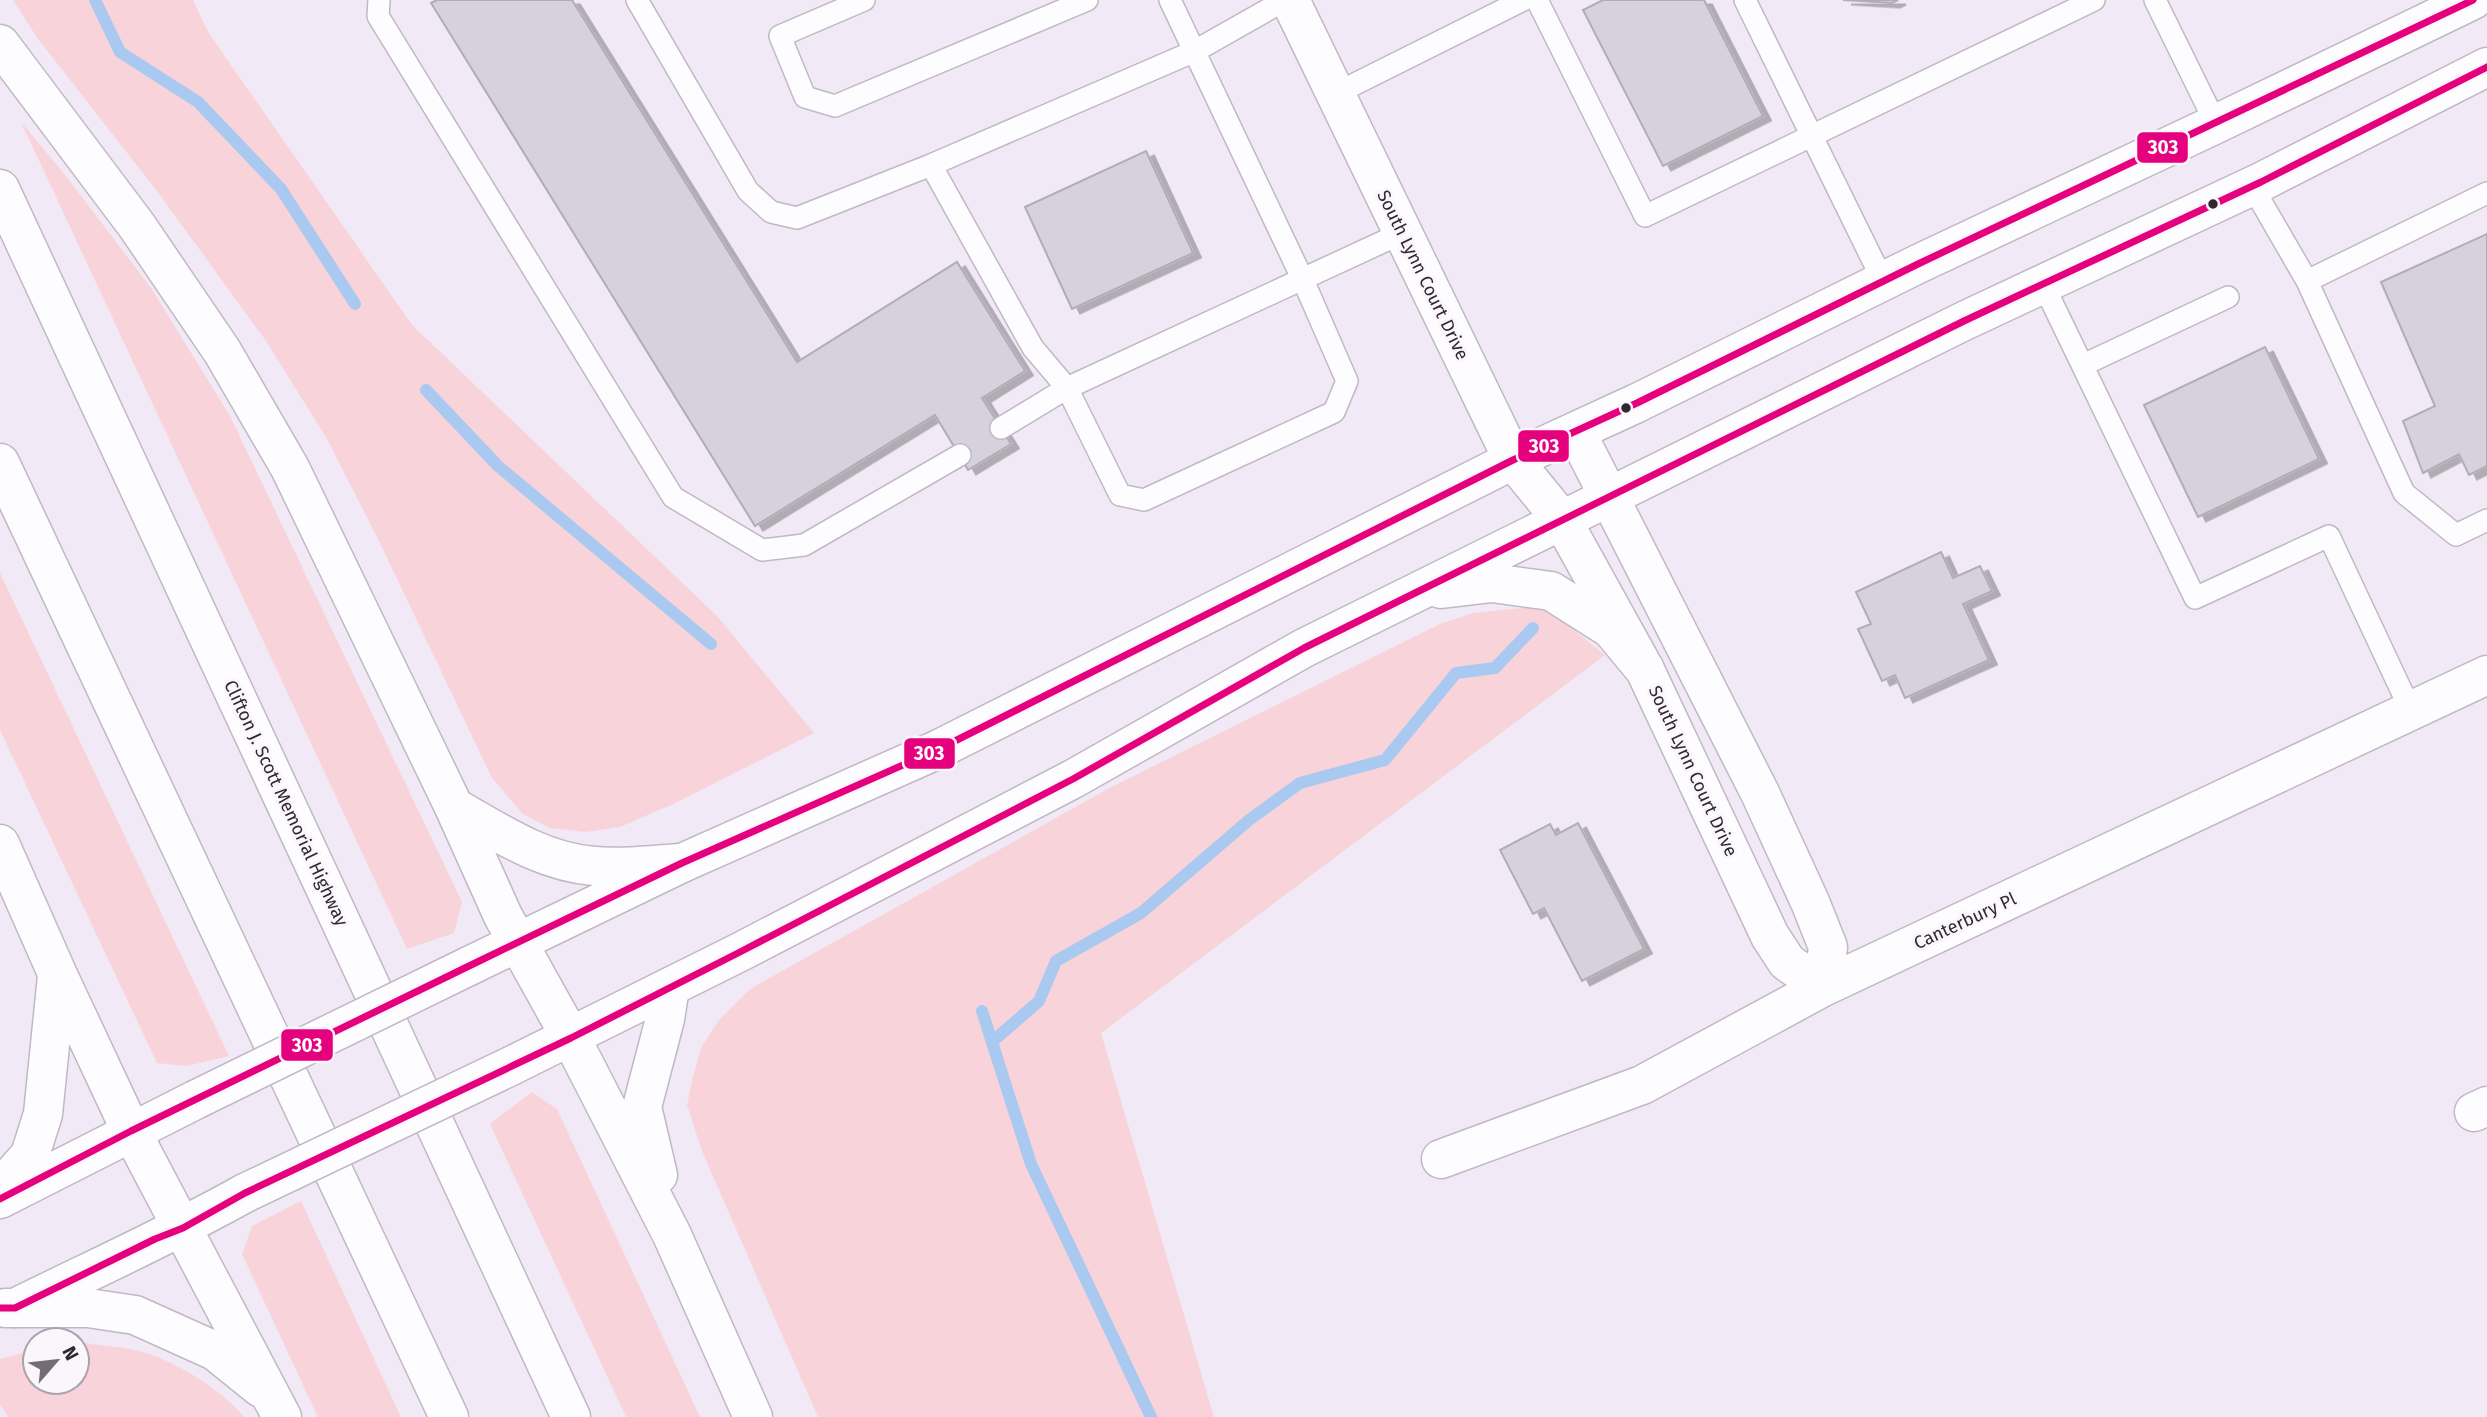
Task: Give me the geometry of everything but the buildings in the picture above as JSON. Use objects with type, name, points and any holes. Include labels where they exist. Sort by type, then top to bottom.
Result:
[{"type":"main road","name":"South Lynn Court Drive","points":[[1290,0],[1513,460],[1562,520],[1645,670],[1770,936],[1787,962],[1823,987]]},
{"type":"main road","points":[[0,1199],[131,1131],[469,966],[682,863],[939,749],[1513,460],[2473,0]]},
{"type":"main road","points":[[0,44],[137,226],[222,351],[290,468],[518,943],[571,1038],[672,1235],[753,1417]]},
{"type":"main road","points":[[7,1308],[183,1228],[245,1193],[571,1038],[1073,779],[1304,648],[2043,284],[2252,187],[2487,67]]},
{"type":"main road","name":"Clifton J. Scott Memorial Highway","points":[[0,189],[571,1417]]},
{"type":"main road","points":[[1576,432],[1760,793],[1810,902],[1828,947],[1823,987]]},
{"type":"main road","points":[[0,463],[449,1417]]},
{"type":"main road","points":[[1421,590],[1492,583],[1551,591],[1611,629],[1645,670]]},
{"type":"main road","name":"Canterbury Pl","points":[[1441,1159],[1642,1085],[1823,987],[2487,675]]},
{"type":"main road","points":[[454,807],[535,852],[594,866],[682,863]]},
{"type":"main road","points":[[0,844],[131,1131],[278,1407]]},
{"type":"main road","points":[[0,1189],[30,1155],[43,1114],[57,973]]},
{"type":"main road","points":[[670,987],[665,1019],[642,1107],[672,1235]]},
{"type":"main road","points":[[7,1308],[88,1308],[135,1315],[215,1351],[278,1407]]},
{"type":"lane","points":[[379,0],[378,16],[673,497],[762,550],[804,545],[960,455]]},
{"type":"lane","points":[[637,0],[748,191],[771,212],[797,218],[931,165],[1195,51],[1284,0]]},
{"type":"lane","points":[[864,0],[780,36],[805,97],[835,106],[1087,0]]},
{"type":"lane","points":[[931,165],[1033,348],[1067,388],[1120,495],[1144,500],[1334,412],[1347,381],[1303,280],[1170,0]]},
{"type":"lane","points":[[1335,94],[1523,0]]},
{"type":"lane","points":[[1537,0],[1645,216],[2094,0]]},
{"type":"lane","points":[[1745,0],[1883,281]]},
{"type":"lane","points":[[2155,0],[2216,124]]},
{"type":"lane","points":[[2252,187],[2307,281],[2404,493],[2456,535],[2487,520]]},
{"type":"lane","points":[[2307,281],[2487,193]]},
{"type":"lane","points":[[1001,428],[1067,388],[1402,233]]},
{"type":"lane","points":[[2043,284],[2195,598],[2329,536],[2411,711]]},
{"type":"lane","points":[[2082,365],[2228,297]]},
{"type":"shaded area","points":[[13,0],[193,0],[208,32],[412,325],[717,616],[814,733],[673,804],[620,827],[586,832],[550,828],[523,814],[492,778],[380,543],[326,437],[266,341],[157,191],[38,39]]},
{"type":"shaded area","points":[[21,122],[66,176],[151,288],[230,416],[462,902],[454,933],[407,949]]},
{"type":"shaded area","points":[[0,573],[229,1056],[187,1066],[157,1063],[0,730]]},
{"type":"shaded area","points":[[1530,607],[1553,613],[1605,655],[1101,1033],[1214,1417],[818,1417],[702,1151],[687,1105],[702,1046],[719,1020],[750,989],[1113,786],[1440,624],[1473,613]]},
{"type":"shaded area","points":[[532,1092],[557,1109],[700,1417],[626,1417],[490,1124]]},
{"type":"shaded area","points":[[301,1201],[401,1417],[318,1417],[242,1254],[252,1226]]},
{"type":"shaded area","points":[[91,1344],[140,1351],[167,1361],[196,1377],[224,1397],[244,1417],[8,1417],[0,1404],[0,1359],[21,1354],[21,1396],[91,1396]]},
{"type":"waterway","points":[[95,0],[120,52],[198,102],[281,189],[355,304]]},
{"type":"waterway","points":[[426,390],[498,466],[711,644]]},
{"type":"waterway","points":[[992,1042],[1039,1001],[1056,961],[1141,913],[1249,820],[1300,783],[1385,760],[1456,673],[1495,668],[1533,628]]},
{"type":"waterway","points":[[982,1011],[1031,1164],[1151,1417]]},
{"type":"transit line","name":"303","points":[[0,1199],[131,1131],[469,966],[682,863],[939,749],[1513,460],[1637,403],[1918,264],[2473,0]]},
{"type":"transit line","name":"303","points":[[0,1308],[15,1308],[155,1239],[183,1228],[245,1193],[571,1038],[1073,779],[1304,648],[1964,321],[2261,182],[2487,67]]}]
